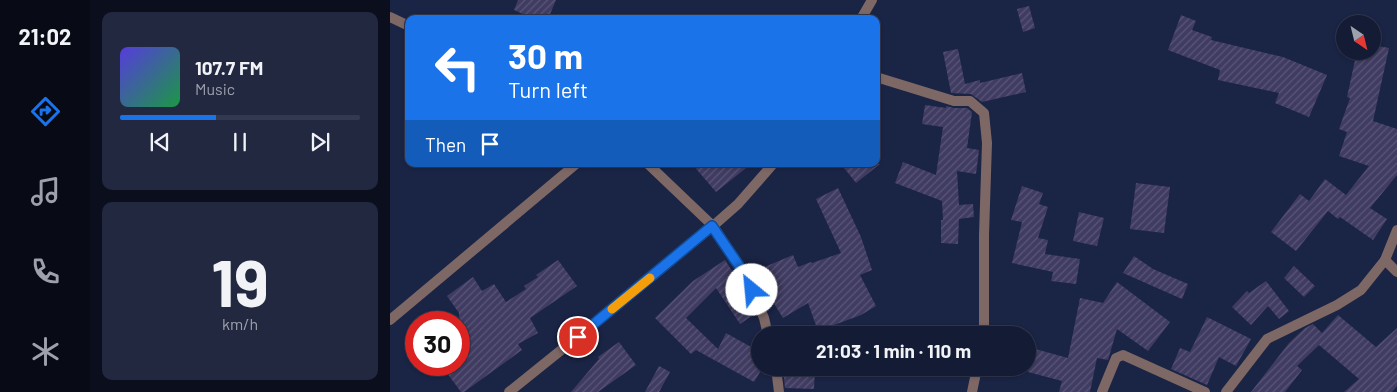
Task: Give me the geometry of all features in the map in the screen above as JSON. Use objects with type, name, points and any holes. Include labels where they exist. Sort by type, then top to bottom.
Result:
[{"type":"street","points":[[864,15],[872,0]]},
{"type":"street","points":[[390,17],[405,24]]},
{"type":"street","points":[[880,78],[954,102],[970,101],[984,113],[987,143],[984,326]]},
{"type":"street","points":[[390,320],[572,167]]},
{"type":"street","points":[[651,167],[712,226],[746,276],[766,326]]},
{"type":"street","points":[[509,392],[738,204],[770,167]]},
{"type":"street","points":[[1226,392],[1267,339],[1337,306],[1361,290],[1385,260],[1397,230]]},
{"type":"street","points":[[1385,260],[1397,272]]},
{"type":"street","points":[[1102,392],[1116,358],[1123,355],[1205,392]]},
{"type":"street","points":[[777,376],[779,392]]},
{"type":"street","points":[[972,392],[975,376]]},
{"type":"building","points":[[518,0],[556,0],[550,15],[525,15],[514,10]]},
{"type":"building","points":[[1029,6],[1035,28],[1023,32],[1017,9]]},
{"type":"building","points":[[1181,15],[1196,21],[1192,30],[1212,37],[1211,40],[1283,57],[1327,75],[1309,117],[1275,103],[1279,93],[1218,80],[1220,70],[1168,50]]},
{"type":"building","points":[[1381,47],[1389,48],[1373,121],[1397,129],[1397,175],[1370,208],[1387,219],[1373,240],[1328,211],[1296,251],[1271,232],[1300,194],[1309,201],[1325,179],[1346,195],[1369,166],[1339,156],[1347,132],[1339,129],[1350,98],[1347,97],[1355,60],[1381,60]]},
{"type":"building","points":[[958,49],[965,84],[980,80],[980,83],[1022,73],[1026,92],[982,102],[971,94],[951,93],[943,52]]},
{"type":"building","points":[[925,105],[967,108],[972,112],[967,148],[979,150],[976,174],[957,171],[959,205],[973,204],[974,217],[959,219],[958,244],[941,243],[942,201],[895,183],[903,162],[936,175],[943,127],[922,124]]},
{"type":"building","points":[[695,167],[747,167],[716,192]]},
{"type":"building","points":[[843,167],[876,167],[856,183]]},
{"type":"building","points":[[1136,183],[1170,187],[1164,233],[1130,229]]},
{"type":"building","points":[[1022,186],[1043,193],[1039,204],[1048,207],[1038,238],[1048,240],[1045,254],[1080,259],[1076,284],[1051,281],[1053,272],[1012,263],[1022,222],[1011,220]]},
{"type":"building","points":[[838,188],[861,237],[872,270],[860,275],[876,306],[861,315],[831,326],[816,326],[808,303],[783,318],[772,303],[757,270],[793,255],[798,267],[841,253],[816,199]]},
{"type":"building","points":[[1079,212],[1104,218],[1097,246],[1073,241]]},
{"type":"building","points":[[1134,256],[1153,269],[1188,284],[1182,299],[1123,273]]},
{"type":"building","points":[[558,260],[577,286],[530,318],[538,333],[518,344],[522,350],[464,392],[461,392],[449,376],[470,376],[470,311],[458,311],[447,296],[473,277],[482,291],[494,284],[506,302],[526,289],[524,286],[538,277],[536,275]]},
{"type":"building","points":[[725,260],[745,291],[755,314],[740,324],[716,288],[686,318],[718,349],[726,333],[751,347],[751,376],[758,376],[754,382],[696,350],[691,354],[655,318],[693,281]]},
{"type":"building","points":[[1294,266],[1315,286],[1304,297],[1284,278]]},
{"type":"building","points":[[1266,281],[1289,311],[1279,319],[1268,306],[1251,325],[1232,307],[1247,291],[1249,293]]},
{"type":"building","points":[[1117,282],[1170,322],[1148,351],[1117,329],[1108,360],[1097,358],[1090,392],[1059,392],[1062,381],[1036,374],[1036,349],[1068,358],[1080,298],[1103,303]]},
{"type":"building","points":[[1338,315],[1376,347],[1397,328],[1397,386],[1392,392],[1344,392],[1359,379],[1319,345],[1297,366],[1302,370],[1285,392],[1251,392],[1289,343],[1305,328],[1313,324],[1322,333]]},
{"type":"building","points":[[1207,317],[1251,339],[1236,366],[1219,357],[1207,385],[1171,369],[1180,348],[1190,352]]},
{"type":"building","points":[[619,342],[636,365],[598,392],[571,392],[599,359],[598,357]]},
{"type":"building","points":[[659,366],[670,372],[659,392],[645,392]]},
{"type":"building","points":[[784,376],[815,376],[814,389],[785,388]]},
{"type":"slow traffic","points":[[612,309],[650,278]]},
{"type":"route","points":[[578,337],[712,226],[746,276],[752,290]]}]
